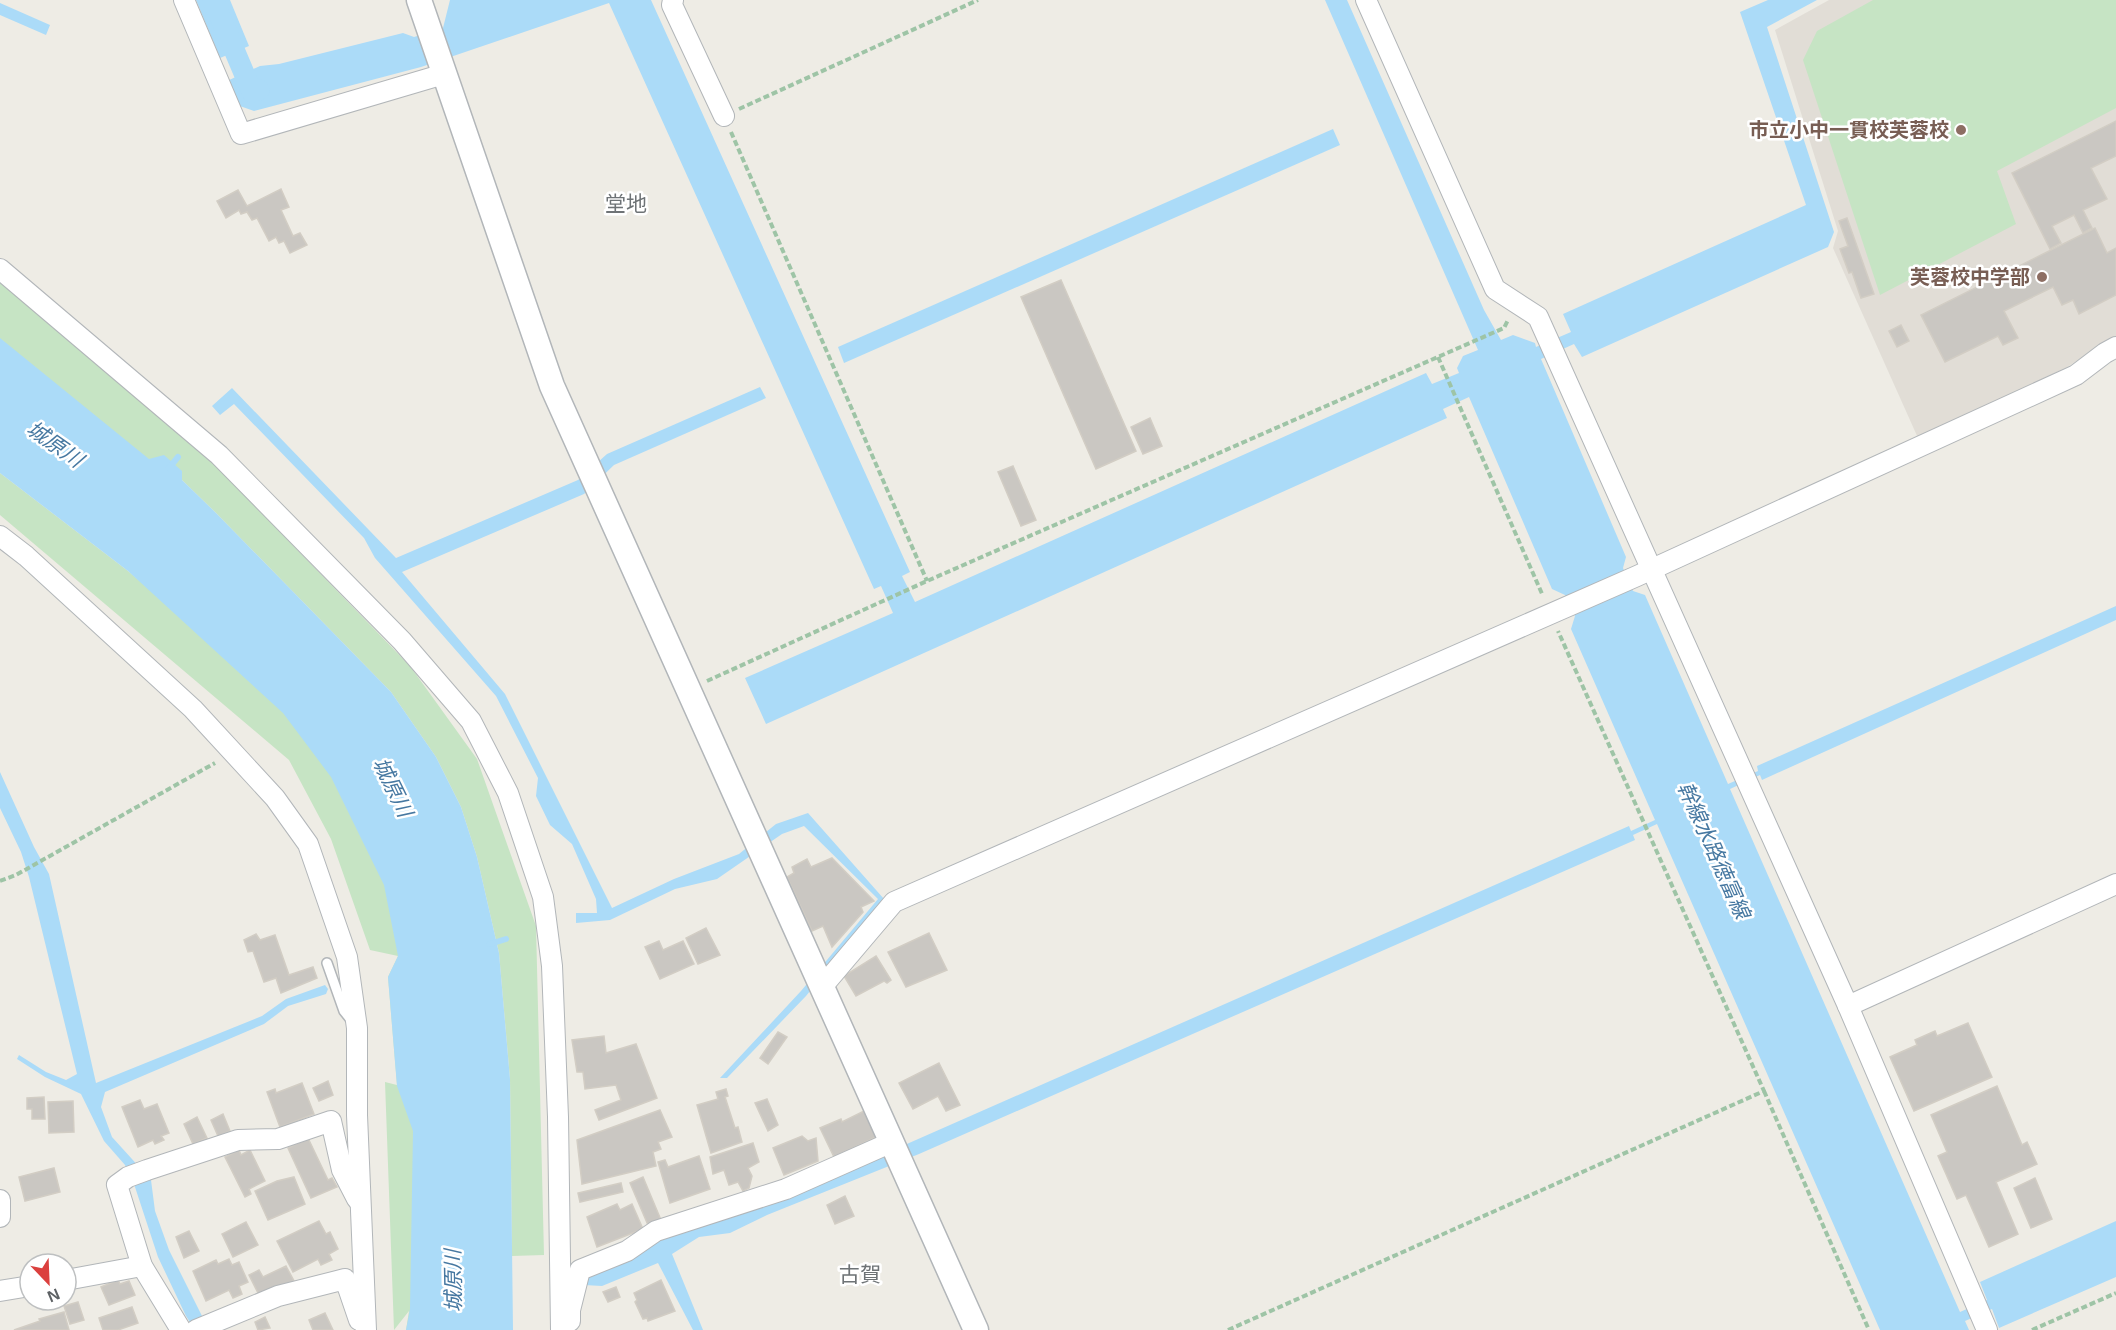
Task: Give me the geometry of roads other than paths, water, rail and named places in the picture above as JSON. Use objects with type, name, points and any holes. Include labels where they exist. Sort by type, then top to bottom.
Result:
[{"type":"street","points":[[184,0],[241,134],[442,69]]},
{"type":"street","points":[[673,0],[672,5],[724,116]]},
{"type":"street","points":[[1366,0],[1495,289],[1538,317],[1548,338],[1644,573],[1848,1006],[1985,1324]]},
{"type":"street","points":[[423,11],[552,386],[976,1330]]},
{"type":"street","points":[[0,269],[219,455],[402,641],[471,721],[507,793],[543,897],[552,966],[558,1118],[561,1330]]},
{"type":"street","points":[[819,980],[894,902],[1644,573],[2076,375],[2116,347]]},
{"type":"street","points":[[0,536],[26,556],[193,709],[275,798],[308,844],[347,957],[357,1028],[357,1115],[364,1330]]},
{"type":"street","points":[[1848,1006],[2116,884]]},
{"type":"street","points":[[181,1330],[142,1266],[117,1185],[128,1177],[238,1140],[278,1138],[331,1121],[342,1170],[361,1206]]},
{"type":"street","points":[[570,1330],[570,1310],[580,1270],[627,1251],[656,1231],[897,1153]]},
{"type":"street","points":[[0,1200],[0,1216]]},
{"type":"street","points":[[78,1278],[142,1266]]},
{"type":"street","points":[[204,1327],[278,1296],[345,1279],[364,1330]]},
{"type":"street","points":[[0,1291],[18,1288]]},
{"type":"lane","points":[[327,963],[344,1011],[357,1028]]},
{"type":"water","points":[[196,0],[230,0],[249,46],[220,58]]},
{"type":"water","name":"幹線水路徳富線","points":[[450,0],[651,0],[910,572],[902,576],[915,602],[1426,373],[1432,384],[1459,373],[1457,368],[1463,356],[1478,350],[1325,0],[1347,0],[1484,310],[1501,340],[1513,335],[1535,343],[1536,347],[1571,332],[1563,314],[1806,205],[1740,12],[1768,0],[1817,0],[1767,27],[1834,232],[1828,247],[1582,357],[1574,344],[1541,359],[1626,557],[1623,568],[1633,591],[1645,595],[1728,784],[1758,771],[1757,766],[2116,606],[2116,620],[1762,780],[1760,775],[1730,789],[1960,1312],[1987,1300],[1980,1282],[2116,1221],[2116,1277],[1999,1328],[1992,1309],[1965,1321],[1969,1330],[1880,1330],[1657,824],[1633,835],[1635,840],[919,1154],[767,1215],[730,1233],[699,1237],[672,1254],[703,1330],[693,1330],[658,1263],[602,1286],[584,1285],[588,1273],[656,1241],[773,1203],[1629,826],[1631,831],[1655,820],[1571,629],[1575,616],[1565,595],[1552,589],[1469,397],[1443,409],[1447,418],[766,724],[745,678],[893,613],[881,586],[874,589],[609,3],[421,67],[254,111],[237,105],[227,81],[260,66],[279,64],[403,33],[414,37],[443,28]]},
{"type":"water","points":[[0,3],[50,25],[46,35],[0,15]]},
{"type":"water","points":[[1333,129],[1340,145],[844,363],[838,347]]},
{"type":"water","name":"城原川","points":[[0,338],[149,459],[164,455],[182,471],[182,480],[391,692],[436,757],[461,807],[477,857],[499,953],[510,1079],[513,1330],[406,1330],[410,1309],[413,1131],[397,1086],[388,977],[398,956],[384,885],[331,777],[283,713],[128,571],[0,473]]},
{"type":"water","points":[[760,387],[766,398],[614,465],[584,494],[402,572],[505,694],[612,908],[674,879],[739,854],[776,824],[808,813],[884,899],[806,996],[727,1078],[720,1078],[801,991],[878,899],[804,826],[782,834],[717,879],[675,889],[610,920],[576,923],[576,913],[597,913],[596,899],[572,844],[550,825],[536,796],[538,778],[496,696],[375,558],[364,538],[234,404],[220,415],[212,406],[232,388],[396,558],[578,480],[607,454]]},
{"type":"water","points":[[0,772],[34,847],[49,874],[96,1083],[262,1016],[286,999],[325,985],[328,989],[326,994],[288,1006],[264,1024],[105,1092],[101,1107],[112,1137],[151,1180],[155,1211],[169,1250],[209,1330],[195,1330],[186,1316],[158,1257],[135,1187],[125,1165],[104,1141],[81,1094],[45,1077],[17,1059],[19,1055],[46,1072],[66,1080],[77,1074],[29,877],[21,852],[0,808]]},
{"type":"waterway","points":[[213,0],[252,92],[259,90]]},
{"type":"waterway","points":[[169,468],[178,457]]},
{"type":"waterway","points":[[490,944],[506,939]]},
{"type":"place","name":"市立小中一貫校芙蓉校","points":[[1961,130]]},
{"type":"place","name":"芙蓉校中学部","points":[[2042,277]]},
{"type":"district","name":"堂地","points":[[626,203]]},
{"type":"district","name":"古賀","points":[[860,1274]]}]
